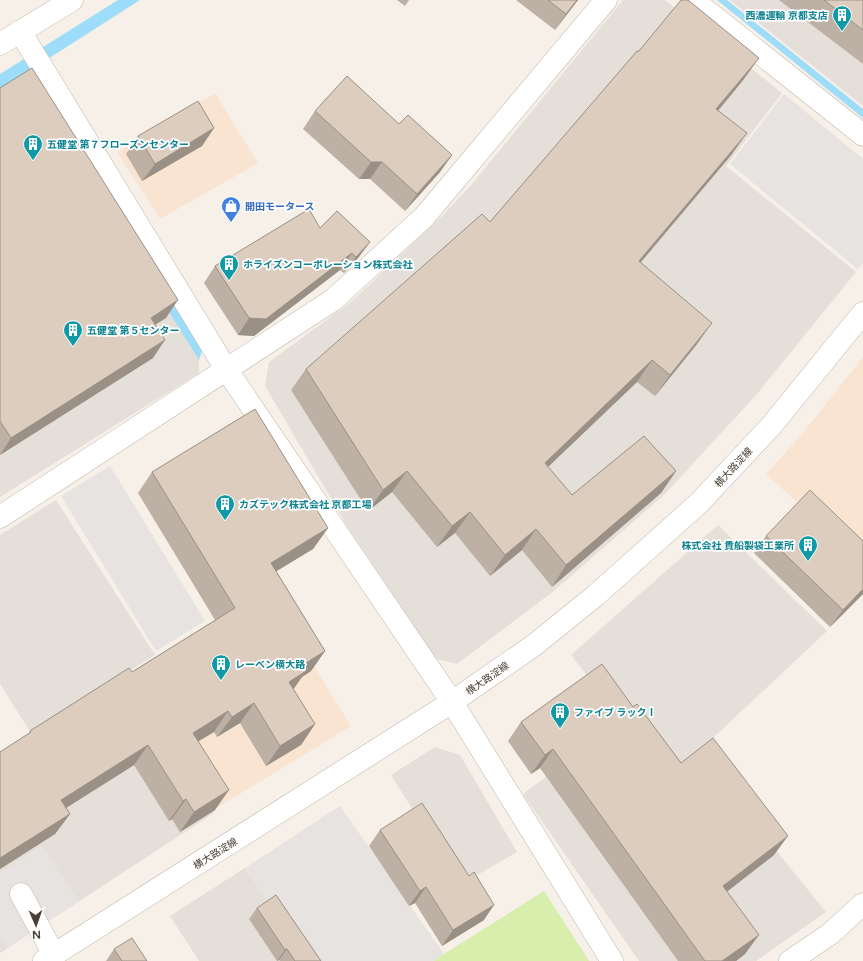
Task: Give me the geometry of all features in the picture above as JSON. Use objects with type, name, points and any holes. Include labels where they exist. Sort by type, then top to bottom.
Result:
[{"type":"street","points":[[0,44],[23,36],[72,0]]},
{"type":"street","points":[[0,517],[333,300],[424,217],[606,0]]},
{"type":"street","points":[[693,0],[863,135]]},
{"type":"street","points":[[23,36],[226,369],[452,702],[612,961]]},
{"type":"street","name":"横大路淀線","points":[[49,958],[452,702],[533,646],[595,596],[699,503],[771,426],[863,313]]},
{"type":"street","points":[[21,894],[49,958]]},
{"type":"street","points":[[790,961],[830,934],[863,904]]},
{"type":"shaded area","points":[[623,0],[665,0],[782,93],[726,166],[856,272],[757,394],[664,495],[555,590],[457,664],[436,659],[349,529],[265,386],[269,362],[351,302],[443,215],[472,184]]},
{"type":"shaded area","points":[[730,0],[863,0],[863,106]]},
{"type":"shaded area","points":[[23,76],[199,356],[199,373],[0,497],[0,90]]},
{"type":"shaded area","points":[[215,93],[258,163],[160,219],[117,152]]},
{"type":"shaded area","points":[[784,94],[863,159],[863,263],[858,269],[730,164]]},
{"type":"shaded area","points":[[863,357],[863,562],[766,474],[802,434]]},
{"type":"shaded area","points":[[110,466],[205,621],[156,651],[61,496]]},
{"type":"shaded area","points":[[56,500],[155,655],[31,733],[0,684],[0,535]]},
{"type":"shaded area","points":[[718,525],[827,631],[697,753],[826,912],[756,961],[639,961],[523,794],[621,720],[571,655]]},
{"type":"shaded area","name":"レーベン横大路","points":[[269,593],[351,726],[217,808],[135,675]]},
{"type":"shaded area","points":[[130,677],[214,813],[0,953],[0,760]]},
{"type":"shaded area","points":[[435,747],[460,755],[517,852],[460,885],[391,775]]},
{"type":"shaded area","points":[[340,806],[444,954],[433,961],[308,961],[245,868]]},
{"type":"shaded area","points":[[42,846],[79,901],[8,948],[0,936],[0,872]]},
{"type":"shaded area","points":[[245,868],[308,961],[199,961],[170,916]]},
{"type":"green space","points":[[544,891],[589,961],[433,961],[444,954]]},
{"type":"water","points":[[118,0],[140,0],[29,71],[203,348],[199,360],[70,154],[0,88],[0,74]]},
{"type":"water","points":[[717,0],[727,0],[863,109],[863,118]]},
{"type":"building","points":[[548,0],[577,0],[566,14]]},
{"type":"building","points":[[681,0],[688,0],[759,58],[716,109],[747,133],[639,261],[712,323],[670,375],[652,360],[545,463],[572,495],[644,436],[676,471],[566,565],[536,529],[505,555],[470,512],[452,526],[407,471],[383,490],[306,369],[482,214],[490,222],[637,51],[639,51]]},
{"type":"building","points":[[824,0],[863,0],[863,30]]},
{"type":"building","points":[[32,68],[178,300],[151,318],[165,340],[11,438],[0,421],[0,88]]},
{"type":"building","points":[[347,76],[399,124],[408,115],[452,155],[417,194],[382,162],[371,162],[315,111]]},
{"type":"building","points":[[198,101],[214,128],[155,164],[138,136]]},
{"type":"building","points":[[309,209],[320,228],[337,211],[370,242],[356,257],[352,253],[266,319],[249,318],[215,266]]},
{"type":"building","points":[[255,409],[328,528],[271,563],[325,651],[303,665],[306,671],[289,682],[315,724],[280,746],[254,703],[232,717],[228,711],[193,733],[229,790],[194,812],[186,799],[183,801],[148,745],[61,800],[70,814],[0,858],[0,752],[31,732],[30,731],[129,668],[132,672],[235,608],[152,472]]},
{"type":"building","name":"株式会社 貴船製袋工業所","points":[[810,490],[863,541],[863,589],[843,610],[766,536]]},
{"type":"building","points":[[602,664],[633,707],[637,704],[681,763],[713,738],[788,836],[723,886],[759,935],[722,961],[705,961],[553,749],[545,755],[521,722]]},
{"type":"building","points":[[422,803],[469,876],[474,872],[494,905],[453,930],[426,887],[420,891],[380,830]]},
{"type":"building","points":[[276,895],[321,961],[295,961],[287,949],[285,950],[257,908]]},
{"type":"building","points":[[132,938],[147,961],[122,961],[114,949]]},
{"type":"place","name":"西濃運輸 京都支店","points":[[842,32]]},
{"type":"place","name":"五健堂 第７フローズンセンター","points":[[33,161]]},
{"type":"place","name":"開田モータース","points":[[231,223]]},
{"type":"place","name":"ホライズンコーポレーション株式会社","points":[[229,281]]},
{"type":"place","name":"五健堂 第５センター","points":[[73,347]]},
{"type":"place","name":"カズテック株式会社 京都工場","points":[[225,521]]},
{"type":"place","name":"株式会社 貴船製袋工業所","points":[[808,562]]},
{"type":"place","name":"レーベン横大路","points":[[221,681]]},
{"type":"place","name":"ファイブ ラックⅠ","points":[[560,729]]}]
